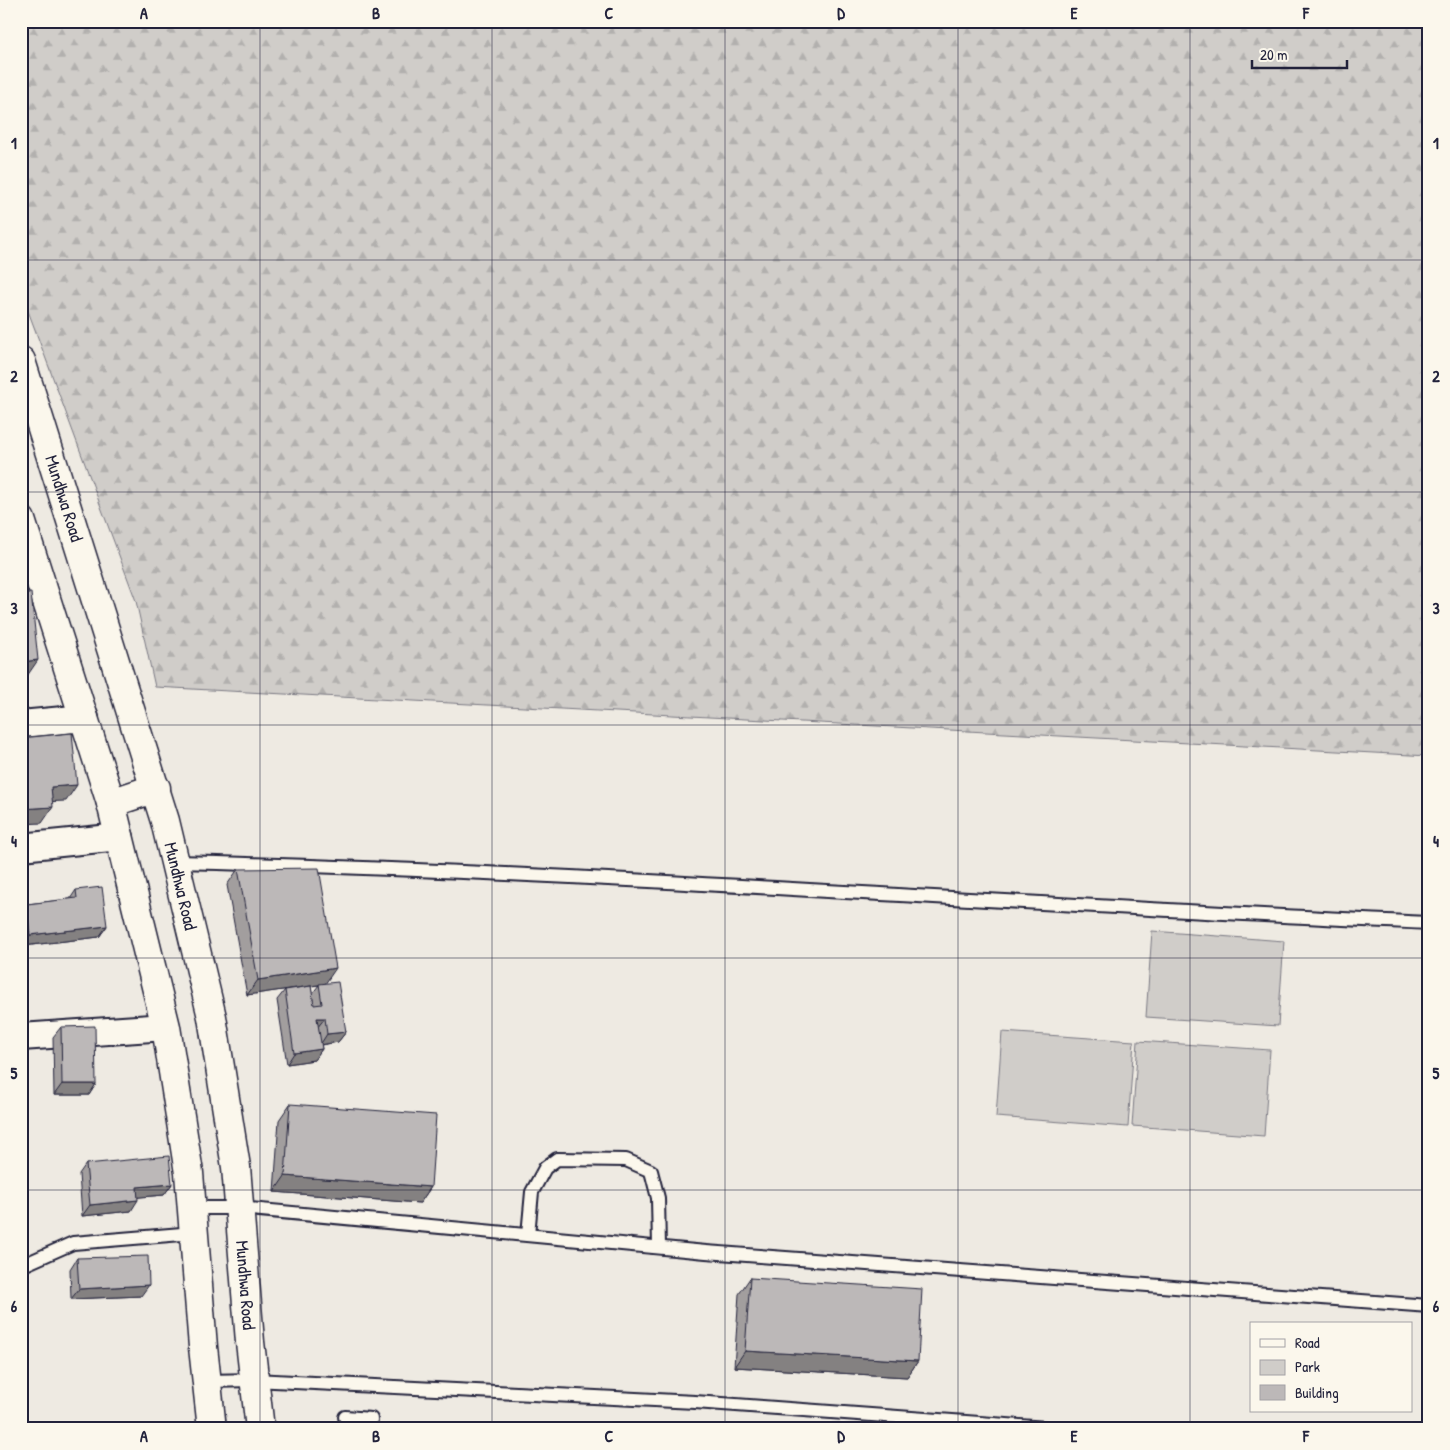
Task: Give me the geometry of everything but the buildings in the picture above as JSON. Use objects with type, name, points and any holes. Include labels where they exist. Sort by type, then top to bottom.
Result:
[{"type":"main road","name":"Mundhwa Road","points":[[21,361],[156,788],[212,1017],[236,1167],[254,1380],[260,1429]]},
{"type":"main road","points":[[21,520],[85,718],[120,837],[166,1027],[189,1173],[212,1429]]},
{"type":"main road","points":[[110,803],[156,788]]},
{"type":"street","points":[[21,724],[85,718]]},
{"type":"street","points":[[21,847],[120,837]]},
{"type":"street","points":[[21,1038],[166,1027]]},
{"type":"lane","points":[[175,862],[352,866],[1221,914],[1429,923]]},
{"type":"lane","points":[[528,1236],[532,1192],[545,1168],[557,1159],[626,1160],[651,1171],[658,1198],[659,1247]]},
{"type":"lane","points":[[21,1266],[73,1243],[193,1221],[239,1208],[659,1247],[1429,1306]]},
{"type":"lane","points":[[207,1380],[254,1380],[695,1402],[1060,1429]]},
{"type":"lane","points":[[345,1417],[371,1419],[370,1429]]},
{"type":"green space","points":[[21,21],[1429,21],[1429,756],[155,687],[136,601],[21,292]]},
{"type":"green space","points":[[1152,931],[1284,941],[1278,1026],[1146,1017]]},
{"type":"green space","points":[[1002,1032],[1134,1041],[1128,1127],[996,1117]]},
{"type":"green space","points":[[1138,1041],[1270,1050],[1264,1136],[1132,1126]]}]
